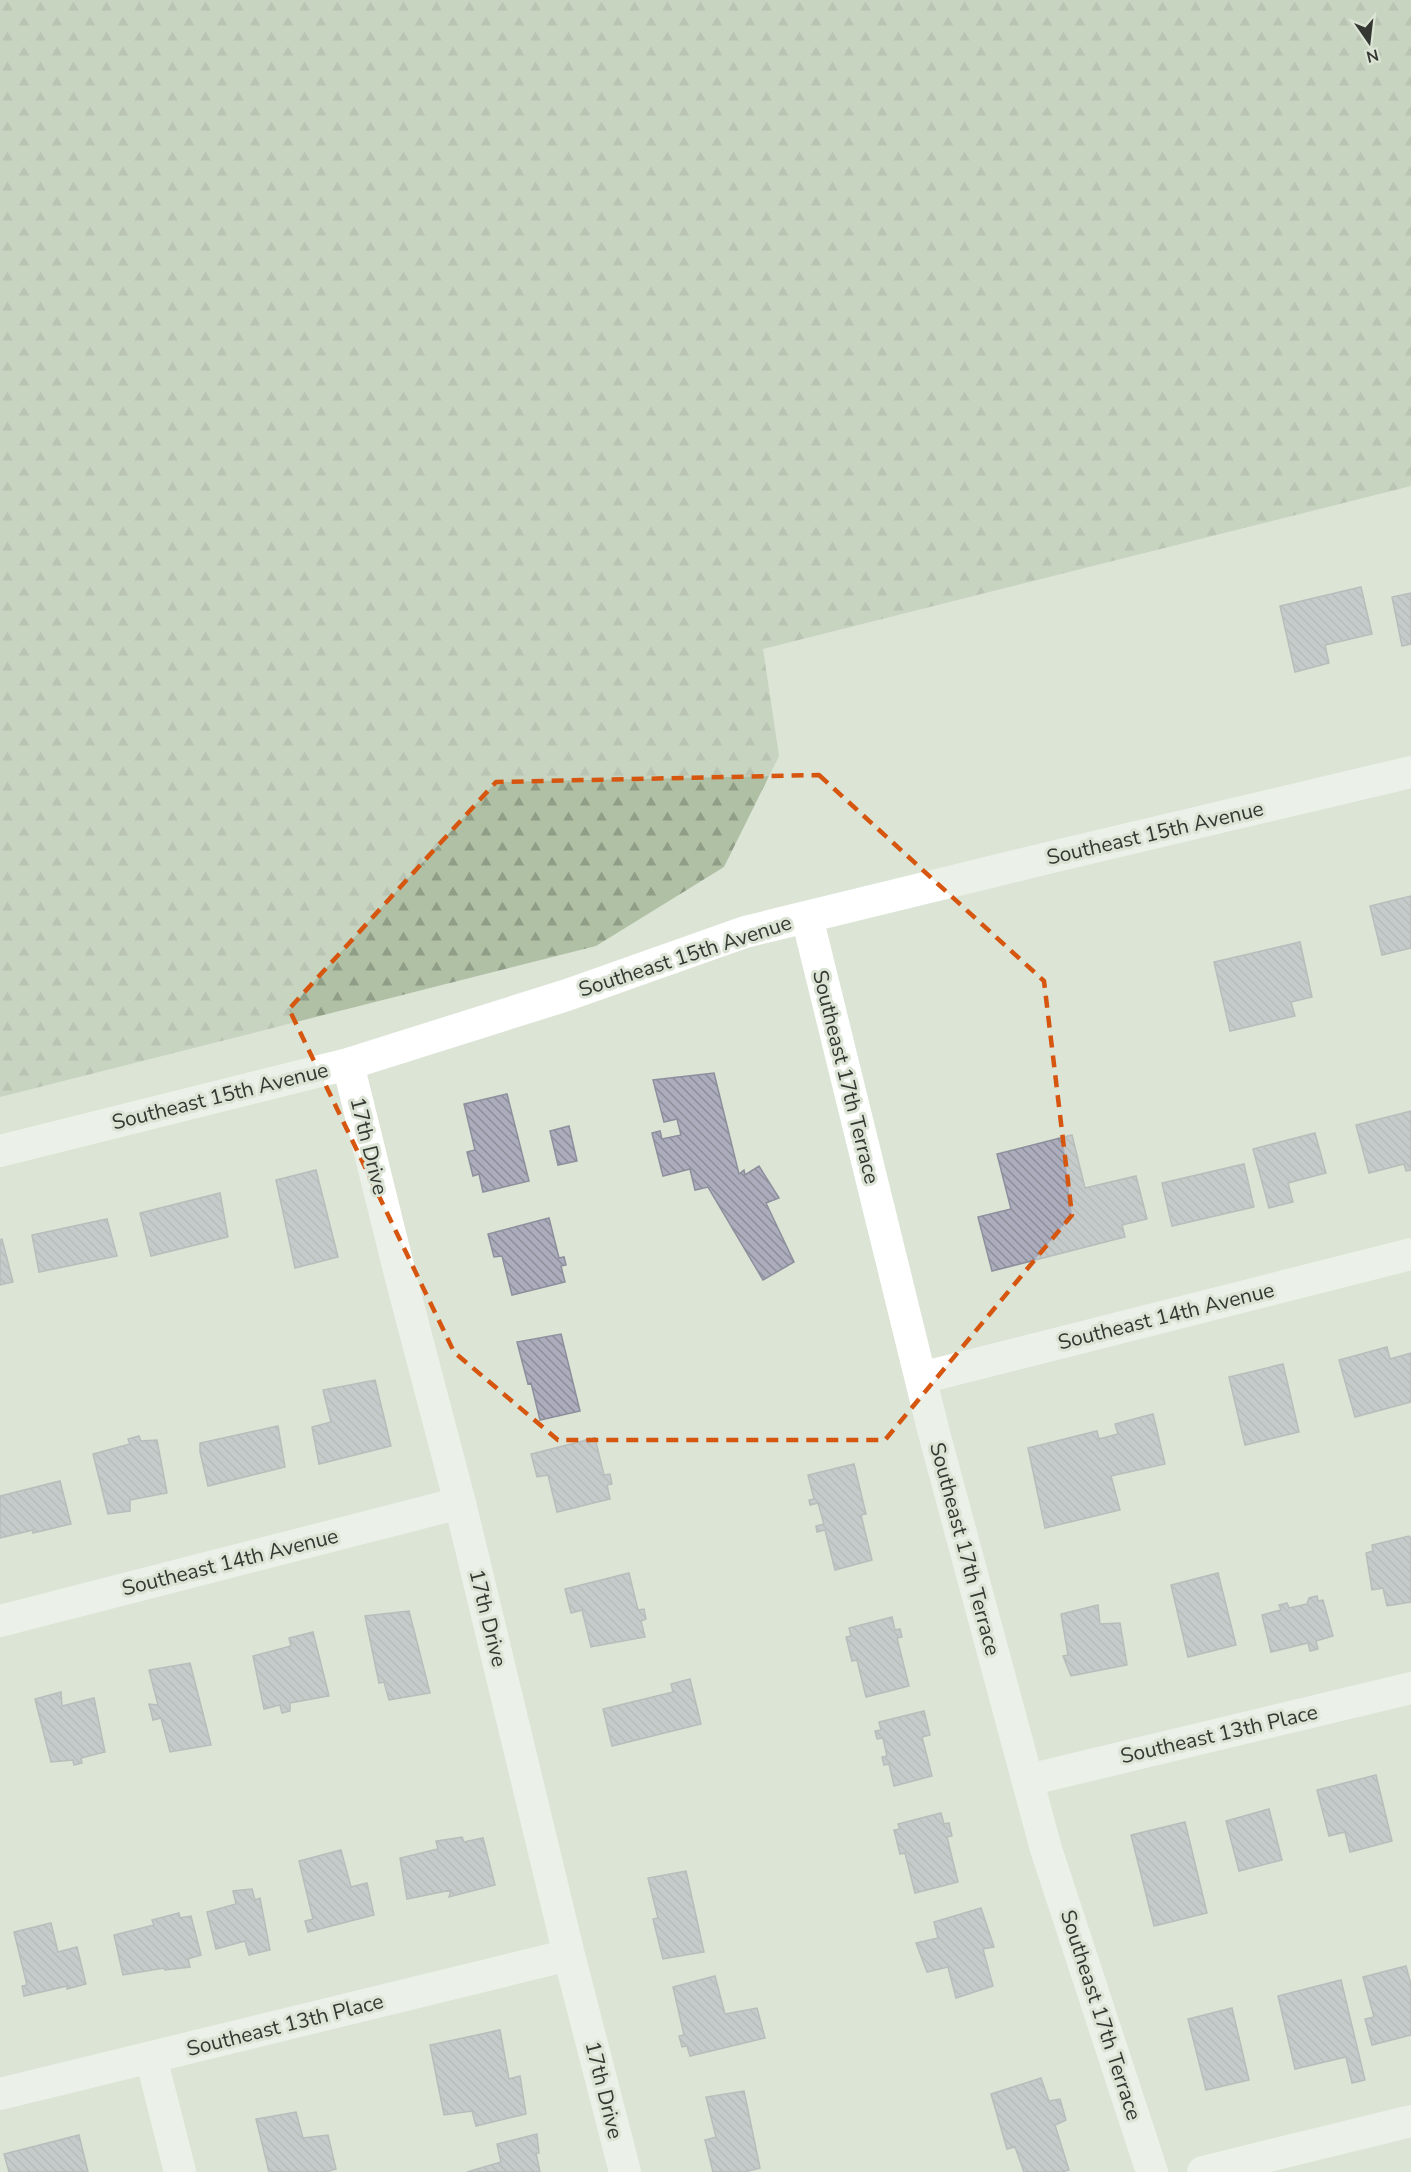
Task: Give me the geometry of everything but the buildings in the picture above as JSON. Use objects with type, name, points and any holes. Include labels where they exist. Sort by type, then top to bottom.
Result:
[{"type":"street","name":"Southeast 15th Avenue","points":[[0,1150],[348,1064],[567,995],[744,932],[1411,772]]},
{"type":"street","name":"Southeast 17th Terrace","points":[[807,917],[921,1378],[1046,1849],[1152,2172]]},
{"type":"street","name":"17th Drive","points":[[348,1064],[460,1503],[569,1955],[625,2172]]},
{"type":"street","name":"Southeast 14th Avenue","points":[[921,1378],[1411,1254]]},
{"type":"street","name":"Southeast 14th Avenue","points":[[0,1621],[460,1503]]},
{"type":"street","name":"Southeast 13th Place","points":[[1028,1780],[1411,1688]]},
{"type":"street","name":"Southeast 13th Place","points":[[0,2094],[569,1955]]},
{"type":"street","points":[[151,2057],[180,2172]]},
{"type":"street","points":[[1203,2172],[1411,2121]]},
{"type":"highlighted area","points":[[819,775],[1044,981],[1072,1215],[885,1440],[558,1440],[454,1352],[289,1009],[496,782]]},
{"type":"green space","points":[[0,0],[1411,0],[1411,486],[763,649],[779,756],[724,867],[596,946],[0,1097]]}]
